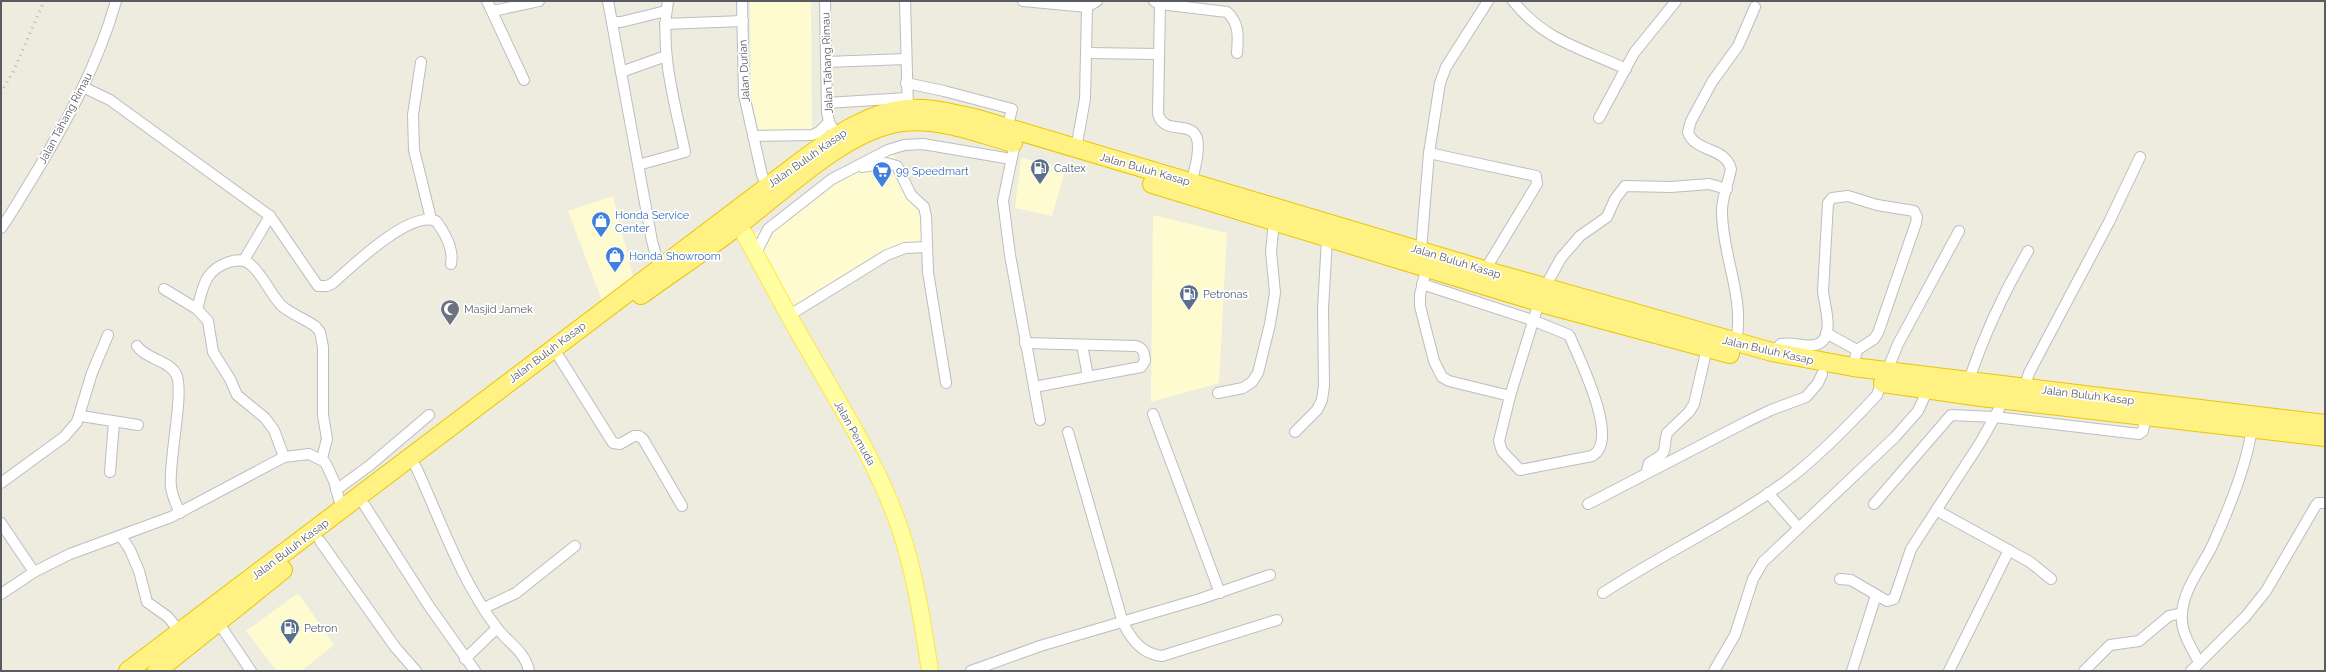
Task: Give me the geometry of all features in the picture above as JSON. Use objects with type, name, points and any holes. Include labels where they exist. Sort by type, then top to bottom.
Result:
[{"type":"highway","name":"Jalan Buluh Kasap","points":[[164,669],[218,622],[320,541],[736,219],[767,186],[836,135],[856,124],[907,103],[941,111],[1011,144],[1076,149],[1485,270],[1518,288]]},
{"type":"highway","name":"Jalan Buluh Kasap","points":[[128,671],[342,510],[659,266],[736,219],[794,181],[836,135],[903,122],[954,126],[1274,222],[1327,239],[1425,276],[1518,288],[1772,352],[1853,367],[1928,389],[2252,428],[2325,427]]},
{"type":"highway","name":"Jalan Buluh Kasap","points":[[1547,296],[1706,348],[1782,367],[1822,374],[1968,380],[2325,427]]},
{"type":"main road","name":"Jalan Pemuda","points":[[736,219],[788,316],[865,449],[894,514],[902,534],[915,584],[930,671]]},
{"type":"street","name":"Jalan Tahang Rimau","points":[[1,228],[47,154],[83,87],[107,32],[116,1]]},
{"type":"street","points":[[487,1],[524,80]]},
{"type":"street","points":[[493,11],[540,1]]},
{"type":"street","points":[[608,1],[652,241],[659,266]]},
{"type":"street","name":"Jalan Durian","points":[[742,1],[744,91],[762,175],[767,186]]},
{"type":"street","name":"Jalan Tahang Rimau","points":[[825,1],[827,103],[836,135]]},
{"type":"street","points":[[827,103],[907,103],[905,1]]},
{"type":"street","points":[[1023,1],[1087,8],[1098,1]]},
{"type":"street","points":[[1421,250],[1429,153],[1436,101],[1442,75],[1488,1]]},
{"type":"street","points":[[1512,1],[1525,16],[1542,31],[1572,46],[1626,69]]},
{"type":"street","points":[[1599,118],[1634,53],[1676,1]]},
{"type":"street","points":[[1191,183],[1199,151],[1198,139],[1191,130],[1164,124],[1160,121],[1157,95],[1159,54],[1157,2],[1227,12],[1234,19],[1237,26],[1237,53]]},
{"type":"street","points":[[612,22],[621,22],[667,6],[665,24],[666,56],[685,152],[638,165]]},
{"type":"street","points":[[1736,343],[1738,330],[1738,308],[1722,216],[1731,169],[1728,160],[1694,142],[1690,137],[1689,127],[1712,82],[1738,46],[1754,7]]},
{"type":"street","points":[[1076,149],[1085,100],[1087,8]]},
{"type":"street","points":[[665,24],[743,21]]},
{"type":"street","points":[[1087,53],[1159,54]]},
{"type":"street","points":[[621,72],[666,56]]},
{"type":"street","points":[[826,62],[906,59]]},
{"type":"street","points":[[421,62],[413,115],[414,150],[431,219],[439,225],[451,248],[451,264]]},
{"type":"street","points":[[906,83],[944,90],[1012,109],[1011,144],[1003,201],[1025,342],[1040,420]]},
{"type":"street","points":[[83,87],[110,100],[270,216],[313,281],[323,287],[333,283],[381,242],[419,221],[431,219]]},
{"type":"street","points":[[753,136],[812,135],[819,132],[836,135]]},
{"type":"street","points":[[755,255],[768,229],[832,179],[888,150],[904,145],[923,144],[1011,144]]},
{"type":"street","points":[[1429,153],[1536,176],[1537,184],[1485,270]]},
{"type":"street","points":[[2024,388],[2029,373],[2109,222],[2140,157]]},
{"type":"street","points":[[853,169],[886,163],[897,166],[911,194],[924,207],[928,230],[926,247],[946,383]]},
{"type":"street","points":[[1510,396],[1448,381],[1442,377],[1434,361],[1420,306],[1425,276],[1532,320],[1569,335],[1600,411],[1602,434],[1596,454],[1518,469],[1500,445],[1510,396],[1532,320],[1547,296],[1562,258],[1580,236],[1607,217],[1615,199],[1625,186],[1671,187],[1709,184],[1726,189]]},
{"type":"street","points":[[1772,352],[1781,344],[1816,345],[1822,342],[1826,334],[1829,314],[1824,301],[1823,291],[1828,203],[1836,196],[1848,196],[1877,205],[1914,211],[1917,217],[1916,223],[1878,333],[1874,339],[1857,350],[1853,367]]},
{"type":"street","points":[[244,260],[270,216]]},
{"type":"street","points":[[1218,393],[1243,388],[1252,382],[1258,373],[1270,324],[1275,293],[1270,251],[1274,222]]},
{"type":"street","points":[[1603,593],[1768,493],[1794,474],[1852,421],[1877,395],[1898,344],[1959,231]]},
{"type":"street","points":[[1295,432],[1317,410],[1322,400],[1324,386],[1323,309],[1327,239]]},
{"type":"street","points":[[788,316],[882,258],[905,248],[926,247]]},
{"type":"street","points":[[1968,380],[1992,319],[2006,289],[2028,251]]},
{"type":"street","points":[[197,309],[208,277],[214,271],[226,264],[238,260],[244,260],[258,272],[282,306],[310,323],[320,332],[323,347],[323,400],[327,439],[322,458]]},
{"type":"street","points":[[164,289],[197,309],[208,321],[213,352],[230,379],[237,395],[265,418],[274,430],[284,456]]},
{"type":"street","points":[[1826,334],[1857,350]]},
{"type":"street","points":[[1,483],[64,437],[81,416],[92,373],[108,335]]},
{"type":"street","points":[[1025,342],[1136,346],[1141,347],[1144,351],[1145,361],[1141,367],[1034,387]]},
{"type":"street","points":[[1082,345],[1088,376]]},
{"type":"street","points":[[137,346],[143,353],[172,370],[177,375],[178,396],[170,479],[173,497],[180,513]]},
{"type":"street","points":[[1647,472],[1649,463],[1664,454],[1666,450],[1667,433],[1689,412],[1694,404],[1706,348]]},
{"type":"street","points":[[559,357],[613,443],[620,444],[634,436],[639,436],[643,439],[682,506]]},
{"type":"street","points":[[1588,504],[1767,411],[1806,398],[1818,383],[1822,374]]},
{"type":"street","points":[[1714,671],[1735,636],[1753,580],[1763,562],[1798,527],[1895,437],[1918,411],[1928,389]]},
{"type":"street","points":[[1840,579],[1852,580],[1887,601],[1894,599],[1907,557],[1995,418],[2002,399]]},
{"type":"street","points":[[336,490],[369,466],[429,414]]},
{"type":"street","points":[[1153,414],[1220,593]]},
{"type":"street","points":[[1874,504],[1950,415],[1995,418],[2139,434],[2143,431],[2146,415]]},
{"type":"street","points":[[81,416],[138,425]]},
{"type":"street","points":[[110,472],[114,422]]},
{"type":"street","points":[[2199,662],[2184,633],[2182,613],[2187,593],[2213,543],[2224,515],[2247,451],[2252,428]]},
{"type":"street","points":[[1068,432],[1123,623],[1133,641],[1143,650],[1154,655],[1162,656],[1277,620]]},
{"type":"street","points":[[1,594],[34,572],[70,554],[180,513],[284,456],[309,454],[322,458],[330,469],[342,510]]},
{"type":"street","points":[[416,467],[454,556],[497,628],[521,653],[528,671]]},
{"type":"street","points":[[1768,493],[1798,527]]},
{"type":"street","points":[[2191,671],[2257,603],[2275,578],[2318,502],[2325,503]]},
{"type":"street","points":[[365,506],[474,671]]},
{"type":"street","points":[[1936,510],[2030,562],[2051,579]]},
{"type":"street","points":[[1,523],[34,572]]},
{"type":"street","points":[[120,536],[130,550],[139,571],[147,602],[168,618],[180,632]]},
{"type":"street","points":[[320,541],[395,647],[416,671]]},
{"type":"street","points":[[484,608],[516,593],[575,546]]},
{"type":"street","points":[[1949,671],[2009,550]]},
{"type":"street","points":[[971,671],[1040,646],[1123,623],[1220,593],[1270,575]]},
{"type":"street","points":[[1852,671],[1876,595]]},
{"type":"street","points":[[2084,671],[2110,645],[2139,641],[2169,616],[2182,613]]},
{"type":"street","points":[[218,622],[251,671]]},
{"type":"street","points":[[465,659],[497,628]]},
{"type":"shaded area","points":[[750,1],[811,1],[812,130],[759,132],[751,96]]},
{"type":"shaded area","points":[[887,147],[903,167],[932,235],[929,251],[907,251],[886,259],[793,317],[752,236],[829,177]]},
{"type":"shaded area","points":[[1021,158],[1066,168],[1052,216],[1015,208]]},
{"type":"shaded area","points":[[613,196],[633,277],[602,301],[568,211]]},
{"type":"shaded area","points":[[1153,215],[1227,233],[1219,383],[1151,402]]},
{"type":"shaded area","points":[[298,593],[334,645],[301,671],[277,671],[246,631]]},
{"type":"railway","points":[[1,93],[13,72],[44,1]]},
{"type":"place","name":"Caltex","points":[[1040,185]]},
{"type":"place","name":"99 Speedmart","points":[[882,188]]},
{"type":"place","name":"Honda Service Center","points":[[601,238]]},
{"type":"place","name":"Honda Showroom","points":[[615,273]]},
{"type":"place","name":"Petronas","points":[[1189,311]]},
{"type":"place","name":"Masjid Jamek","points":[[450,326]]},
{"type":"place","name":"Petron","points":[[290,645]]}]
